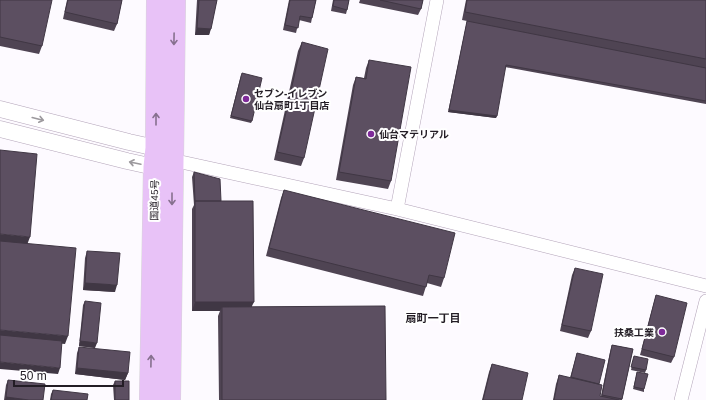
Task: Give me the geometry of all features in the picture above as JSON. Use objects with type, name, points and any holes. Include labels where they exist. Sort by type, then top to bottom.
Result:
[{"type":"highway","name":"国道45号","points":[[157,0],[161,158],[172,195],[170,400]]},
{"type":"highway","name":"国道45号","points":[[150,400],[161,158],[175,0]]},
{"type":"street","points":[[397,209],[437,0]]},
{"type":"street","points":[[0,109],[129,142],[161,158],[397,209],[706,286]]},
{"type":"street","points":[[0,129],[128,161],[161,158]]},
{"type":"street","points":[[681,400],[706,301]]},
{"type":"building","points":[[0,0],[52,0],[42,46],[0,37]]},
{"type":"building","points":[[68,0],[122,0],[117,24],[65,12]]},
{"type":"building","points":[[199,0],[217,0],[211,29],[197,28]]},
{"type":"building","points":[[290,0],[316,0],[312,18],[300,16],[298,28],[285,25]]},
{"type":"building","points":[[334,0],[349,0],[347,10],[333,6]]},
{"type":"building","points":[[380,0],[423,0],[421,9]]},
{"type":"building","points":[[467,0],[706,0],[706,59],[465,12]]},
{"type":"building","points":[[467,21],[706,68],[706,101],[506,65],[497,116],[449,110]]},
{"type":"building","points":[[302,42],[328,49],[304,158],[277,152]]},
{"type":"building","name":"仙台マテリアル","points":[[369,60],[411,67],[391,181],[339,172],[356,77],[366,79]]},
{"type":"building","name":"セブン-イレブン 仙台扇町1丁目店","points":[[242,73],[262,78],[252,121],[231,116]]},
{"type":"building","points":[[0,150],[37,154],[30,237],[0,234]]},
{"type":"building","points":[[194,172],[220,179],[221,201],[195,201]]},
{"type":"building","points":[[284,190],[455,233],[444,278],[429,275],[426,287],[269,248]]},
{"type":"building","points":[[195,201],[253,201],[254,302],[195,302]]},
{"type":"building","points":[[0,241],[76,248],[68,336],[0,330]]},
{"type":"building","points":[[87,251],[120,253],[117,285],[85,283]]},
{"type":"building","points":[[575,268],[603,274],[591,331],[562,325]]},
{"type":"building","name":"扶桑工業","points":[[656,295],[687,303],[674,357],[642,349]]},
{"type":"building","points":[[85,301],[101,303],[97,343],[80,341]]},
{"type":"building","points":[[385,306],[386,400],[222,400],[222,307]]},
{"type":"building","points":[[0,335],[62,341],[60,368],[0,362]]},
{"type":"building","points":[[612,345],[633,349],[622,399],[602,395]]},
{"type":"building","points":[[79,347],[130,352],[128,373],[77,368]]},
{"type":"building","points":[[577,353],[605,360],[599,384],[571,377]]},
{"type":"building","points":[[634,356],[648,359],[646,370],[631,367]]},
{"type":"building","points":[[492,364],[528,373],[522,400],[483,400]]},
{"type":"building","points":[[637,372],[648,374],[644,389],[634,387]]},
{"type":"building","points":[[559,375],[602,385],[600,396],[619,400],[554,400]]},
{"type":"building","points":[[8,380],[45,384],[43,400],[6,397]]},
{"type":"building","points":[[115,381],[129,381],[129,400],[115,400]]},
{"type":"building","points":[[53,390],[88,394],[87,400],[51,400]]},
{"type":"place","name":"セブン-イレブン 仙台扇町1丁目店","points":[[246,99]]},
{"type":"place","name":"仙台マテリアル","points":[[371,134]]},
{"type":"place","name":"扶桑工業","points":[[662,332]]},
{"type":"district","name":"扇町一丁目","points":[[433,318]]}]
